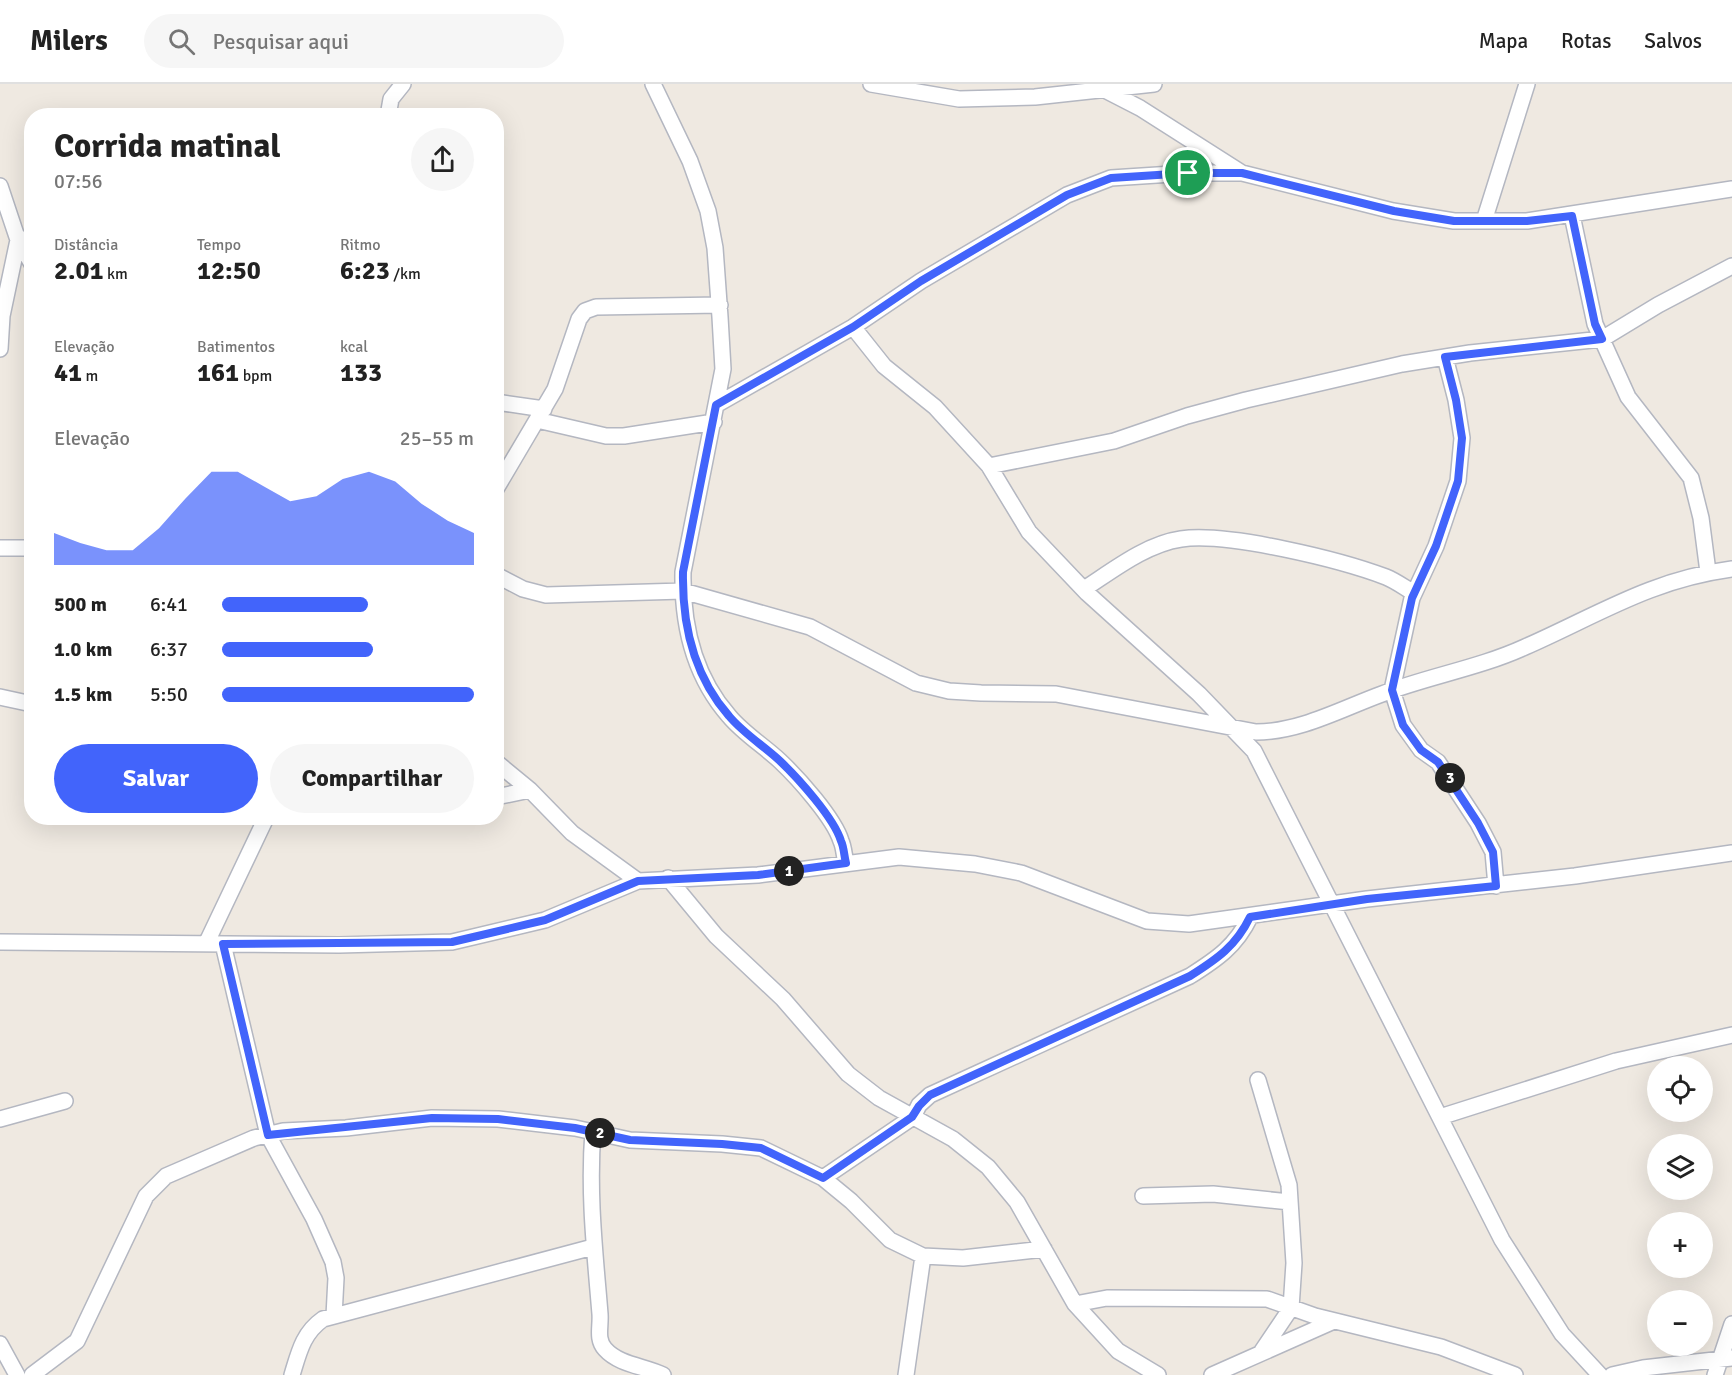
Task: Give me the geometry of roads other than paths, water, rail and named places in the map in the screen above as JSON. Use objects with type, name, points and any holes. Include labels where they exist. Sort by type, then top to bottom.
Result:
[{"type":"street","points":[[389,108],[391,99],[403,84]]},
{"type":"street","points":[[871,84],[959,99],[1035,97],[1154,84]]},
{"type":"street","points":[[1484,221],[1527,84]]},
{"type":"street","points":[[1140,108],[1145,85]]},
{"type":"street","points":[[656,86],[690,161],[708,211],[715,248],[720,305],[723,369],[714,422],[687,545],[682,591],[689,634],[698,669],[714,698],[730,718],[782,763],[819,806],[841,840],[846,863]]},
{"type":"street","points":[[1105,90],[1140,108],[1242,173]]},
{"type":"street","points":[[1188,173],[1199,146]]},
{"type":"street","points":[[716,405],[853,327],[921,281],[1067,195],[1111,178],[1188,173],[1242,173],[1394,211],[1454,221],[1527,221],[1572,216],[1732,189]]},
{"type":"street","points":[[0,186],[24,237]]},
{"type":"street","points":[[1572,216],[1595,324],[1628,397],[1691,478],[1701,518],[1708,572]]},
{"type":"street","points":[[0,349],[1,316],[24,242]]},
{"type":"street","points":[[989,466],[1114,441],[1187,416],[1256,397],[1402,364],[1602,339],[1658,305],[1732,266]]},
{"type":"street","points":[[504,476],[555,388],[579,319],[585,311],[596,307],[720,305]]},
{"type":"street","points":[[853,327],[884,366],[936,407],[989,466],[1029,532],[1084,589],[1234,729],[1254,752],[1502,1240],[1562,1334],[1600,1375]]},
{"type":"street","points":[[1445,357],[1456,400],[1462,438],[1458,481],[1436,546],[1414,593],[1400,643],[1392,690],[1403,725],[1421,750],[1438,762],[1478,823],[1493,852],[1496,886]]},
{"type":"street","points":[[504,404],[615,436],[714,422]]},
{"type":"street","points":[[1084,589],[1120,565],[1161,544],[1180,539],[1203,539],[1247,543],[1334,562],[1388,578],[1414,593]]},
{"type":"street","points":[[0,548],[24,548]]},
{"type":"street","points":[[504,579],[523,589],[546,595],[682,591],[810,627],[916,683],[949,691],[1056,694],[1234,729],[1280,732],[1392,690],[1483,664],[1524,648],[1629,596],[1696,574],[1732,569]]},
{"type":"street","points":[[0,697],[24,702]]},
{"type":"street","points":[[504,769],[530,790],[572,833],[638,881]]},
{"type":"street","points":[[504,795],[530,790]]},
{"type":"street","points":[[206,944],[263,825]]},
{"type":"street","points":[[0,942],[223,944],[452,942],[545,920],[638,881],[758,875],[899,857],[975,864],[1022,873],[1147,921],[1165,924],[1250,917],[1332,904],[1496,886],[1732,853]]},
{"type":"street","points":[[668,878],[716,936],[783,999],[848,1074],[879,1098],[953,1139],[988,1167],[1017,1202],[1075,1304],[1118,1351],[1158,1375]]},
{"type":"street","points":[[823,1178],[912,1117],[930,1095],[1190,976],[1225,953],[1240,936],[1250,917]]},
{"type":"street","points":[[223,944],[268,1135],[314,1219],[333,1262],[336,1278],[334,1316]]},
{"type":"street","points":[[1440,1117],[1616,1061],[1732,1035]]},
{"type":"street","points":[[1258,1080],[1289,1185],[1294,1263],[1291,1308],[1262,1351]]},
{"type":"street","points":[[0,1119],[65,1101]]},
{"type":"street","points":[[32,1375],[77,1341],[146,1196],[166,1176],[254,1138],[268,1135],[432,1118],[498,1119],[593,1131],[630,1140],[761,1148],[823,1178],[836,1187],[890,1240],[923,1256],[963,1258],[1044,1249]]},
{"type":"street","points":[[593,1131],[590,1166],[593,1247],[600,1317],[598,1335],[603,1348],[613,1356],[663,1375]]},
{"type":"street","points":[[1143,1196],[1213,1194],[1290,1202]]},
{"type":"street","points":[[292,1375],[302,1342],[312,1327],[322,1319],[593,1247]]},
{"type":"street","points":[[906,1375],[923,1256]]},
{"type":"street","points":[[1075,1304],[1107,1298],[1266,1299],[1334,1321],[1441,1347],[1497,1373],[1515,1375]]},
{"type":"street","points":[[1212,1375],[1334,1321]]},
{"type":"street","points":[[1715,1375],[1726,1358],[1732,1324]]},
{"type":"street","points":[[0,1344],[17,1375]]},
{"type":"street","points":[[1612,1375],[1643,1368],[1726,1358]]}]
